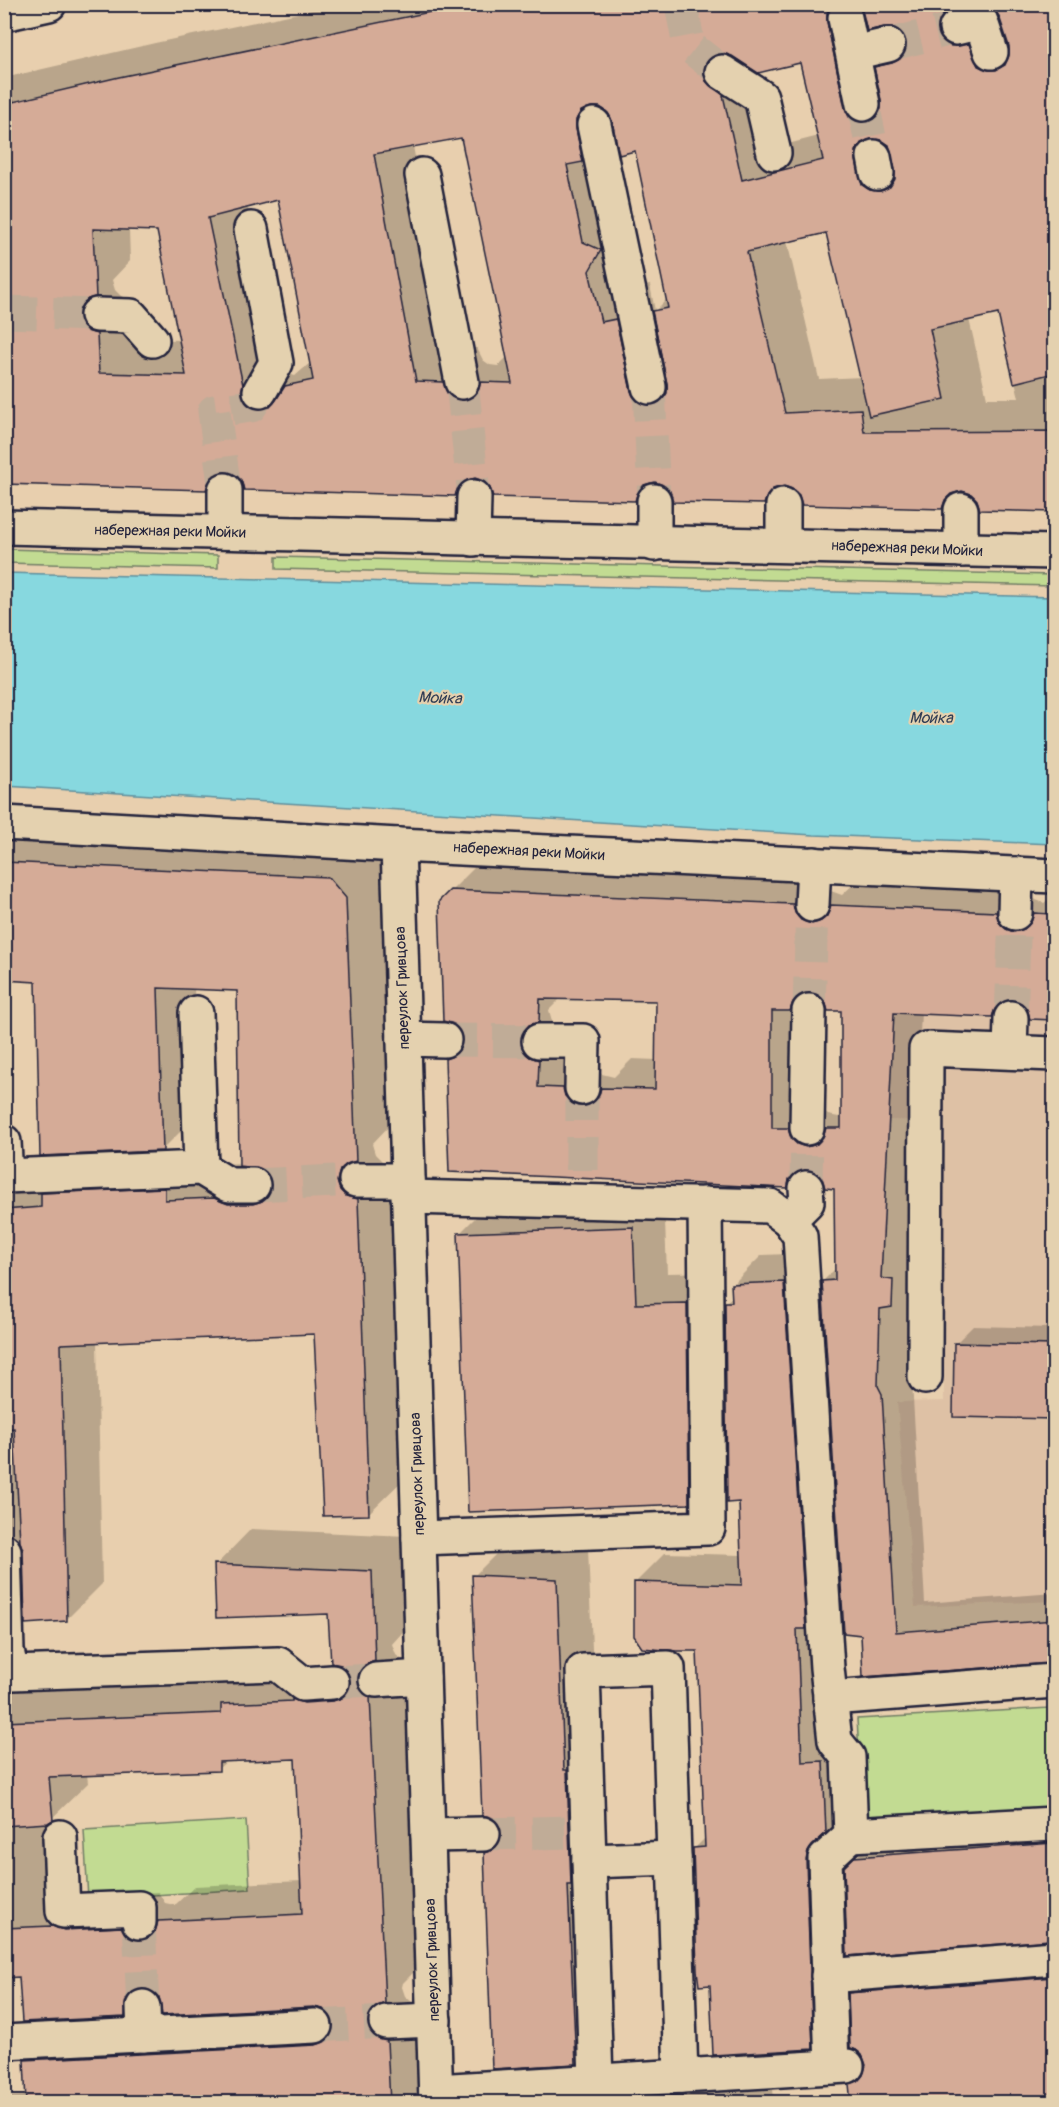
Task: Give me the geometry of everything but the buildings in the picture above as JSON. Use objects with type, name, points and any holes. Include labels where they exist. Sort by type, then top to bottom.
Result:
[{"type":"street","points":[[4,14],[49,4]]},
{"type":"street","points":[[845,18],[863,104]]},
{"type":"street","points":[[956,28],[981,22],[991,52]]},
{"type":"street","points":[[853,53],[888,45]]},
{"type":"street","points":[[722,72],[761,97],[774,153]]},
{"type":"street","points":[[594,125],[650,387]]},
{"type":"street","points":[[422,175],[462,382]]},
{"type":"street","points":[[251,230],[276,363],[260,391]]},
{"type":"street","points":[[97,315],[131,316],[152,340]]},
{"type":"street","points":[[225,490],[225,532]]},
{"type":"street","points":[[473,539],[474,497]]},
{"type":"street","points":[[654,501],[654,544]]},
{"type":"street","points":[[783,505],[783,545]]},
{"type":"street","points":[[961,510],[961,550]]},
{"type":"street","name":"набережная реки Мойки","points":[[4,527],[1054,552]]},
{"type":"street","name":"набережная реки Мойки","points":[[4,823],[398,845],[1054,876]]},
{"type":"street","name":"переулок Гривцова","points":[[398,845],[436,2097]]},
{"type":"street","points":[[812,905],[814,864]]},
{"type":"street","points":[[1015,913],[1016,874]]},
{"type":"street","points":[[807,1128],[809,1011]]},
{"type":"street","points":[[196,1013],[201,1168]]},
{"type":"street","points":[[1010,1052],[1011,1018]]},
{"type":"street","points":[[404,1039],[444,1040]]},
{"type":"street","points":[[539,1041],[583,1041],[582,1088]]},
{"type":"street","points":[[925,1377],[926,1049],[1054,1054]]},
{"type":"street","points":[[4,1142],[6,1176],[201,1168],[229,1185],[253,1185]]},
{"type":"street","points":[[356,1180],[408,1188],[581,1190],[705,1204],[770,1206],[789,1220],[800,1236],[830,1698],[835,1741],[848,1757],[851,1835]]},
{"type":"street","points":[[789,1220],[807,1202],[806,1188]]},
{"type":"street","points":[[419,1538],[708,1528],[705,1204]]},
{"type":"street","points":[[4,1551],[7,1651],[12,1672],[278,1664],[303,1684],[332,1682]]},
{"type":"street","points":[[596,2081],[586,1841],[583,1671],[668,1668],[681,2076]]},
{"type":"street","points":[[376,1680],[423,1677]]},
{"type":"street","points":[[830,1698],[1054,1681]]},
{"type":"street","points":[[436,2097],[596,2081],[840,2066],[828,1976],[825,1859],[851,1835],[1054,1824]]},
{"type":"street","points":[[428,1835],[483,1834]]},
{"type":"street","points":[[60,1837],[63,1911],[139,1908],[139,1922]]},
{"type":"street","points":[[586,1841],[674,1858]]},
{"type":"street","points":[[828,1976],[1054,1958]]},
{"type":"street","points":[[386,2022],[434,2020]]},
{"type":"street","points":[[4,2042],[144,2021],[315,2026]]},
{"type":"shaded area","points":[[898,907],[1054,913],[1054,1601],[915,1607],[897,1402],[944,1401],[945,1121],[888,1120]]},
{"type":"green space","points":[[5,549],[218,555],[218,568],[5,563]]},
{"type":"green space","points":[[276,557],[1054,575],[1054,586],[276,569]]},
{"type":"green space","points":[[1050,1708],[1054,1807],[863,1819],[857,1719]]},
{"type":"green space","points":[[246,1820],[250,1889],[88,1899],[84,1830]]},
{"type":"water","name":"Мойка","points":[[4,573],[1054,597],[1054,844],[814,835],[5,786]]},
{"type":"tunnel","points":[[681,4],[689,46],[722,72]]},
{"type":"tunnel","points":[[888,45],[956,28]]},
{"type":"tunnel","points":[[863,104],[874,157]]},
{"type":"tunnel","points":[[4,312],[97,315]]},
{"type":"tunnel","points":[[462,382],[474,497]]},
{"type":"tunnel","points":[[649,387],[654,501]]},
{"type":"tunnel","points":[[225,490],[214,411],[251,406],[260,391]]},
{"type":"tunnel","points":[[809,1011],[812,905]]},
{"type":"tunnel","points":[[1011,1018],[1015,913]]},
{"type":"tunnel","points":[[444,1040],[539,1041]]},
{"type":"tunnel","points":[[582,1088],[582,1179]]},
{"type":"tunnel","points":[[806,1188],[807,1128]]},
{"type":"tunnel","points":[[253,1185],[356,1180]]},
{"type":"tunnel","points":[[332,1682],[376,1680]]},
{"type":"tunnel","points":[[483,1834],[581,1832]]},
{"type":"tunnel","points":[[139,1922],[143,2007]]},
{"type":"tunnel","points":[[315,2026],[386,2022]]}]
